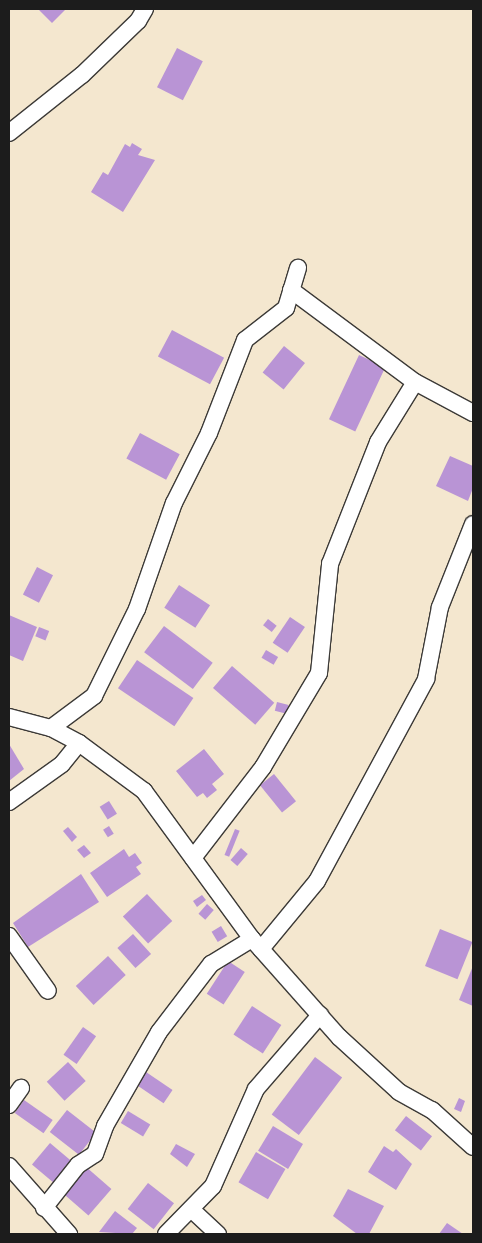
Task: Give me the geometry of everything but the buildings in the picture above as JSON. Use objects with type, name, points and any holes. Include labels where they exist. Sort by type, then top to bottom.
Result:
[{"type":"street","points":[[9,133],[82,75],[138,21],[145,9]]},
{"type":"street","points":[[51,728],[94,696],[137,609],[174,503],[209,433],[245,340],[286,308],[298,268]]},
{"type":"street","points":[[292,290],[415,382],[473,413]]},
{"type":"street","points":[[193,858],[263,767],[319,673],[330,564],[378,442],[415,382]]},
{"type":"street","points":[[44,1208],[78,1165],[95,1154],[105,1126],[159,1032],[211,964],[256,944],[317,881],[426,679],[440,607],[473,524]]},
{"type":"street","points":[[9,717],[51,728],[79,743],[144,791],[256,944],[320,1015],[399,1092],[432,1110],[472,1143]]},
{"type":"street","points":[[9,802],[62,764],[79,743]]},
{"type":"street","points":[[9,936],[48,991]]},
{"type":"street","points":[[166,1234],[213,1186],[256,1089],[320,1015]]},
{"type":"street","points":[[9,1105],[21,1088]]},
{"type":"street","points":[[9,1166],[44,1208],[70,1234]]},
{"type":"street","points":[[190,1209],[218,1234]]}]
